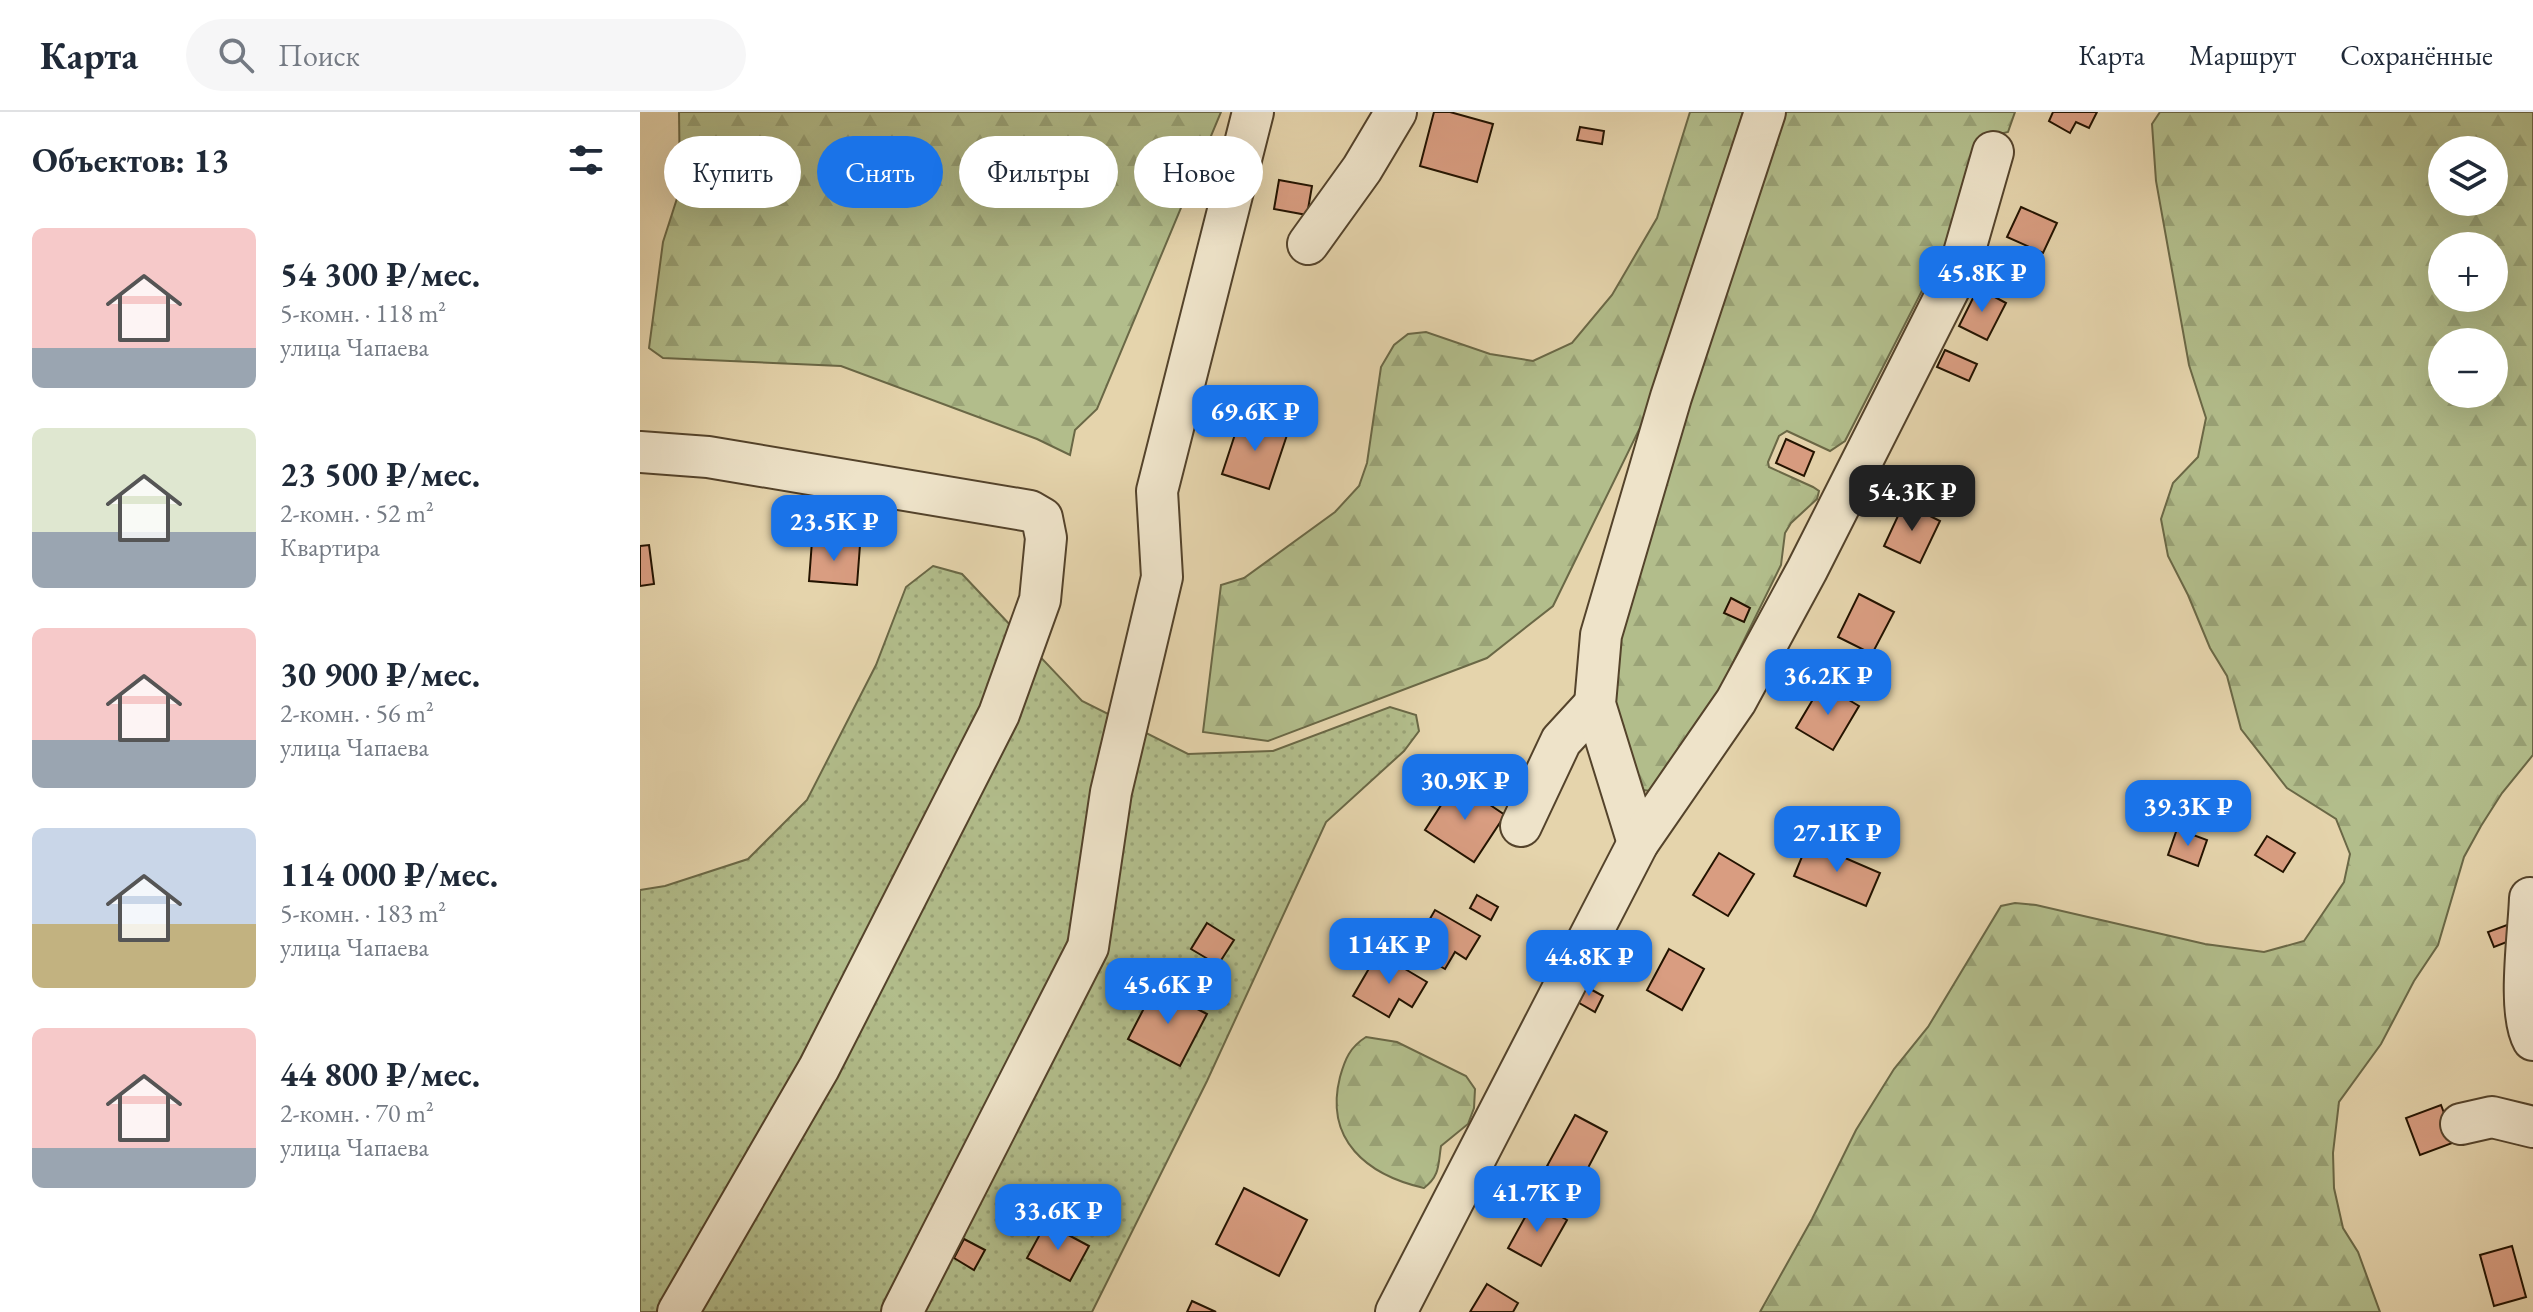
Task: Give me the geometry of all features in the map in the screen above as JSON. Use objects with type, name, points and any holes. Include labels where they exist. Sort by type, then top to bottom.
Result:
[{"type":"street","points":[[902,1312],[1088,947],[1111,792],[1162,577],[1157,491],[1253,112]]},
{"type":"street","points":[[1308,244],[1362,169],[1396,112]]},
{"type":"street","points":[[1638,843],[1595,704],[1601,635],[1671,397],[1765,112]]},
{"type":"street","points":[[1396,1312],[1638,843],[1736,701],[1807,570],[1953,281],[1993,152]]},
{"type":"street","points":[[640,452],[708,457],[1030,511],[1042,518],[1046,538],[1040,600],[999,714],[819,1068],[678,1312]]},
{"type":"street","points":[[1521,826],[1561,741],[1595,704]]},
{"type":"street","points":[[2530,898],[2525,1000],[2533,1040]]},
{"type":"street","points":[[2461,1124],[2492,1117],[2533,1127]]},
{"type":"green space","points":[[679,112],[1221,112],[1211,136],[1134,136],[1134,208],[1181,208],[1097,409],[1075,430],[1070,455],[1037,439],[841,366],[663,358],[649,348],[663,242],[674,208],[801,208],[801,136],[679,136]]},
{"type":"green space","points":[[1690,112],[1743,112],[1657,393],[1553,606],[1487,658],[1268,741],[1203,732],[1221,585],[1244,578],[1335,512],[1359,486],[1367,463],[1381,367],[1394,345],[1408,334],[1426,332],[1490,354],[1533,361],[1572,343],[1612,295],[1657,218]]},
{"type":"green space","points":[[1778,112],[2015,112],[2008,132],[1992,136],[1947,242],[1845,441],[1830,451],[1787,431],[1779,436],[1768,462],[1769,467],[1819,491],[1817,499],[1791,523],[1785,533],[1781,565],[1718,693],[1657,792],[1643,790],[1634,779],[1613,716],[1616,637]]},
{"type":"green space","points":[[2160,112],[2533,112],[2533,755],[2502,793],[2481,826],[2464,857],[2438,945],[2414,981],[2381,1044],[2339,1102],[2333,1153],[2334,1188],[2343,1228],[2358,1252],[2380,1312],[1760,1312],[1812,1219],[1856,1130],[1894,1069],[1928,1027],[2001,906],[2015,903],[2036,905],[2205,944],[2264,952],[2304,941],[2344,882],[2350,854],[2336,819],[2287,788],[2241,729],[2227,676],[2210,648],[2168,556],[2161,519],[2173,483],[2198,457],[2206,418],[2189,365],[2156,181],[2152,124]]},
{"type":"green space","points":[[933,566],[962,574],[1082,701],[1188,754],[1273,751],[1390,707],[1416,715],[1419,731],[1404,751],[1326,822],[1207,1081],[1092,1312],[640,1312],[640,890],[665,886],[748,859],[807,800],[876,665],[906,587]]},
{"type":"green space","points":[[1366,1037],[1397,1042],[1466,1076],[1475,1089],[1474,1108],[1468,1124],[1441,1146],[1436,1174],[1424,1188],[1403,1182],[1368,1164],[1345,1136],[1338,1119],[1337,1099],[1344,1065],[1356,1045]]},
{"type":"building","points":[[1434,112],[1450,112],[1493,124],[1477,182],[1420,166]]},
{"type":"building","points":[[2053,112],[2097,112],[2089,128],[2076,122],[2070,133],[2049,121]]},
{"type":"building","points":[[1580,127],[1604,131],[1602,144],[1577,140]]},
{"type":"building","points":[[1279,180],[1312,186],[1307,215],[1274,209]]},
{"type":"building","points":[[2021,207],[2057,223],[2043,253],[2007,237]]},
{"type":"building","points":[[1978,288],[2006,303],[1987,340],[1959,326]]},
{"type":"building","points":[[1945,350],[1977,364],[1969,381],[1937,367]]},
{"type":"building","points":[[1241,416],[1288,432],[1269,489],[1222,474]]},
{"type":"building","points":[[1786,439],[1814,452],[1804,476],[1776,463]]},
{"type":"building","points":[[1884,466],[1909,477],[1894,509],[1870,497]]},
{"type":"building","points":[[1904,503],[1940,521],[1920,563],[1884,546]]},
{"type":"building","points":[[812,541],[860,545],[857,585],[809,581]]},
{"type":"building","points":[[649,545],[654,584],[640,586],[640,546]]},
{"type":"building","points":[[1859,594],[1894,612],[1872,654],[1838,637]]},
{"type":"building","points":[[1731,598],[1750,608],[1744,622],[1724,613]]},
{"type":"building","points":[[1822,684],[1859,706],[1833,750],[1796,728]]},
{"type":"building","points":[[1456,782],[1505,815],[1474,862],[1425,830]]},
{"type":"building","points":[[2177,829],[2207,840],[2198,866],[2168,855]]},
{"type":"building","points":[[2267,836],[2295,853],[2283,872],[2255,855]]},
{"type":"building","points":[[1808,842],[1880,873],[1866,906],[1794,876]]},
{"type":"building","points":[[1719,853],[1754,874],[1728,916],[1693,895]]},
{"type":"building","points":[[1477,895],[1498,907],[1491,920],[1470,908]]},
{"type":"building","points":[[1435,910],[1480,936],[1466,959],[1455,952],[1445,969],[1412,950]]},
{"type":"building","points":[[1207,923],[1234,940],[1218,965],[1191,949]]},
{"type":"building","points":[[2507,925],[2512,940],[2494,947],[2488,932]]},
{"type":"building","points":[[1611,939],[1629,950],[1618,968],[1600,957]]},
{"type":"building","points":[[1669,949],[1704,969],[1682,1010],[1647,990]]},
{"type":"building","points":[[1378,953],[1427,982],[1412,1007],[1399,999],[1389,1017],[1353,996]]},
{"type":"building","points":[[1583,985],[1603,996],[1595,1012],[1574,1000]]},
{"type":"building","points":[[1155,987],[1207,1014],[1180,1066],[1128,1039]]},
{"type":"building","points":[[2441,1105],[2455,1142],[2420,1155],[2406,1118]]},
{"type":"building","points":[[1575,1115],[1607,1132],[1580,1183],[1547,1166]]},
{"type":"building","points":[[1244,1188],[1307,1220],[1279,1276],[1216,1244]]},
{"type":"building","points":[[1534,1201],[1567,1220],[1541,1266],[1508,1248]]},
{"type":"building","points":[[1046,1223],[1089,1246],[1070,1281],[1027,1258]]},
{"type":"building","points":[[964,1239],[985,1250],[974,1270],[954,1258]]},
{"type":"building","points":[[2512,1246],[2526,1297],[2494,1306],[2480,1255]]},
{"type":"building","points":[[1487,1284],[1518,1303],[1513,1312],[1470,1312]]},
{"type":"building","points":[[1192,1301],[1216,1312],[1187,1312]]}]
